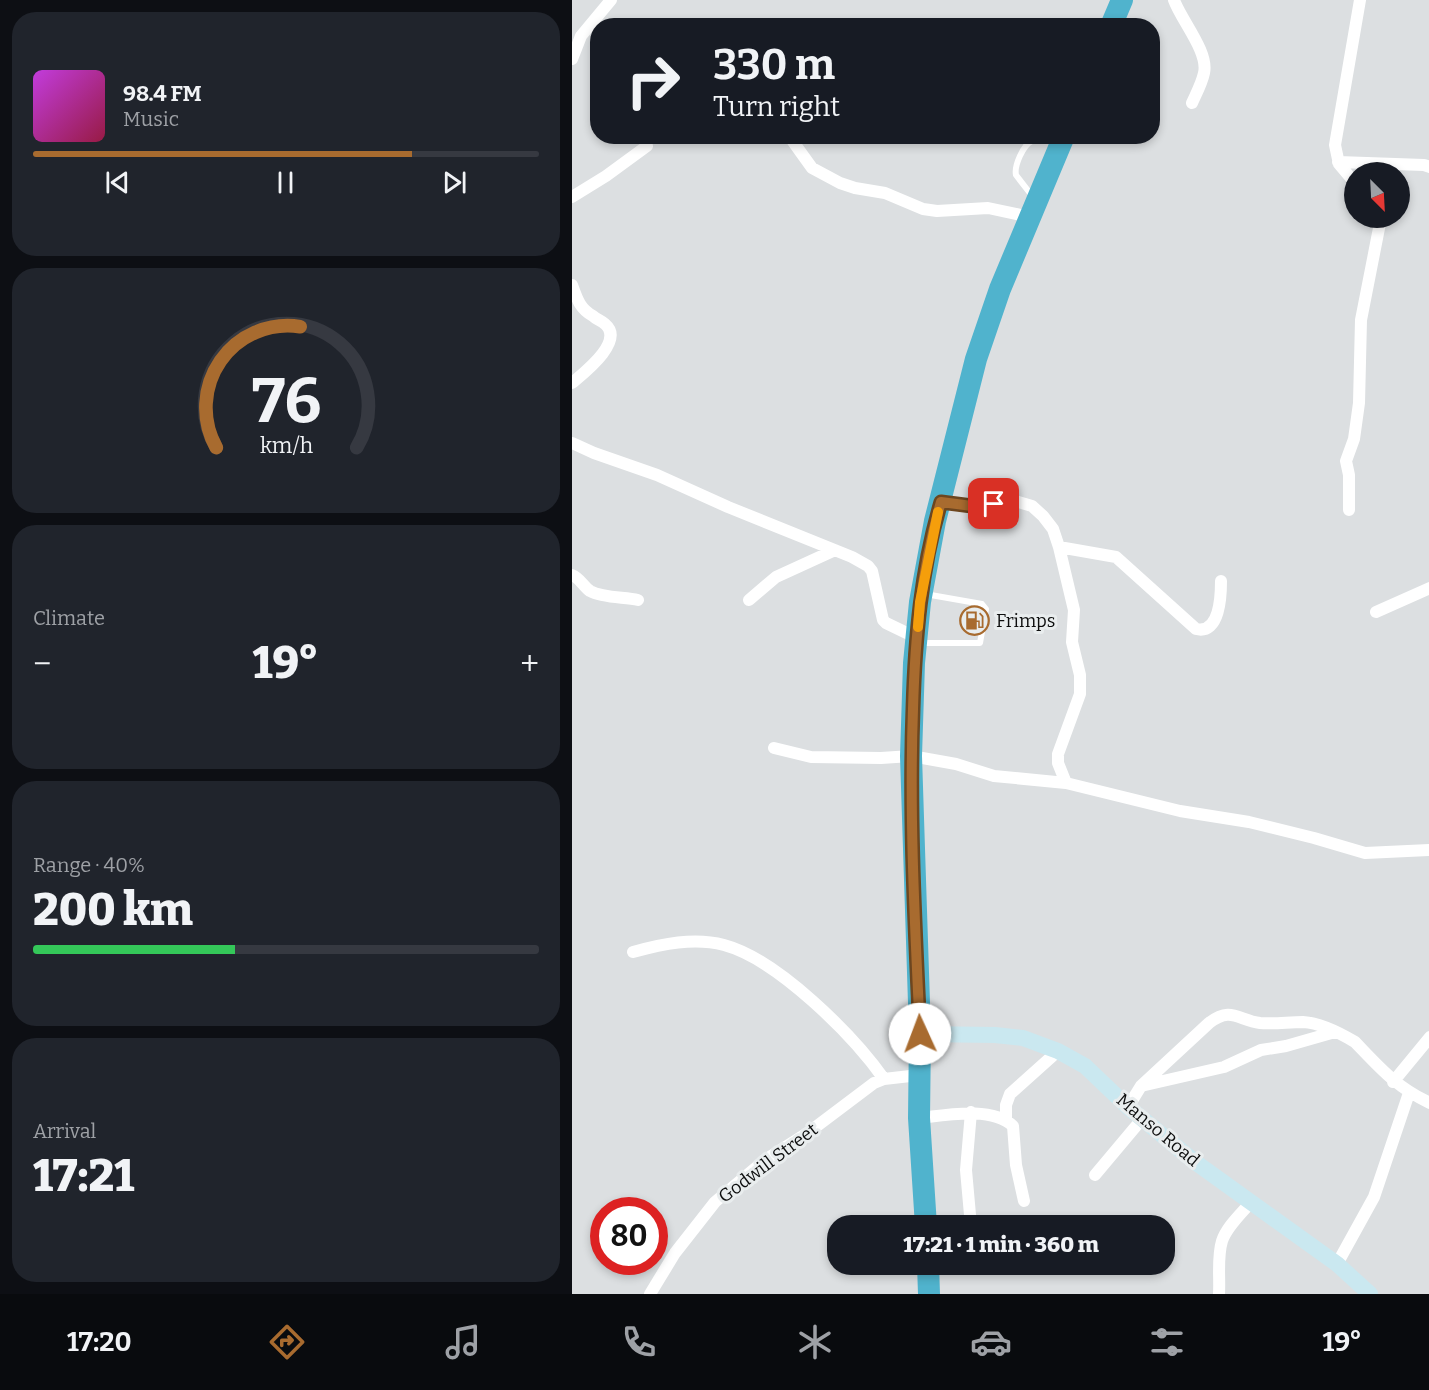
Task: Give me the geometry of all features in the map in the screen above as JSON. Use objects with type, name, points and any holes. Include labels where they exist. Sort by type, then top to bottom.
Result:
[{"type":"highway","points":[[1114,18],[1122,0]]},
{"type":"highway","points":[[925,1215],[919,1118],[920,1034],[911,756],[914,663],[921,594],[935,521],[976,359],[1000,289],[1060,144]]},
{"type":"highway","points":[[928,1275],[929,1294]]},
{"type":"street","points":[[596,18],[611,0]]},
{"type":"street","points":[[1174,0],[1200,50],[1205,65],[1204,74],[1192,104]]},
{"type":"street","points":[[1344,169],[1338,162],[1335,145],[1360,0]]},
{"type":"street","points":[[572,58],[581,36],[590,25]]},
{"type":"street","points":[[795,144],[812,168],[848,185],[886,193],[923,209],[937,211],[1033,208]]},
{"type":"street","points":[[572,196],[606,176],[647,146]]},
{"type":"street","points":[[1338,162],[1430,167]]},
{"type":"street","points":[[1349,510],[1349,476],[1346,461],[1354,439],[1359,403],[1361,320],[1379,228]]},
{"type":"street","points":[[572,285],[583,310],[605,323],[612,338],[593,364],[572,383]]},
{"type":"street","points":[[572,443],[657,475],[868,566],[875,577],[883,620],[917,640]]},
{"type":"street","points":[[941,502],[972,506],[1015,501],[1032,506],[1053,529],[1074,610],[1072,642],[1081,685],[1080,694],[1058,754],[1058,763],[1066,783]]},
{"type":"street","points":[[1059,547],[1116,558],[1196,629],[1201,630],[1208,627],[1218,614],[1221,607],[1221,581]]},
{"type":"street","points":[[749,600],[776,578],[835,550]]},
{"type":"street","points":[[572,575],[595,593],[638,600]]},
{"type":"street","points":[[1376,612],[1430,588]]},
{"type":"street","points":[[774,748],[811,757],[911,756],[956,764],[994,776],[1066,783],[1180,811],[1249,822],[1365,853],[1430,850]]},
{"type":"street","points":[[633,952],[671,942],[699,942],[723,945],[743,952],[760,961],[806,995],[866,1055],[884,1079]]},
{"type":"street","points":[[1128,1107],[1141,1086],[1217,1016],[1230,1014],[1258,1022],[1316,1024],[1335,1032],[1355,1042],[1394,1082],[1409,1093],[1430,1102]]},
{"type":"street","points":[[1141,1086],[1229,1066],[1261,1050],[1286,1046],[1335,1032]]},
{"type":"street","name":"Manso Road","points":[[920,1034],[995,1035],[1023,1038],[1058,1051],[1085,1066],[1128,1107],[1195,1162],[1337,1264],[1370,1294]]},
{"type":"street","points":[[1394,1082],[1430,1037]]},
{"type":"street","points":[[1006,1120],[1006,1105],[1010,1094],[1058,1051]]},
{"type":"street","name":"Godwill Street","points":[[650,1294],[675,1253],[715,1202],[765,1161],[809,1132],[864,1090],[884,1079],[919,1075]]},
{"type":"street","points":[[1337,1264],[1374,1197],[1409,1093]]},
{"type":"street","points":[[970,1215],[966,1170],[971,1112]]},
{"type":"street","points":[[919,1118],[971,1112],[1006,1120],[1013,1126],[1016,1165],[1024,1202]]},
{"type":"street","points":[[1095,1174],[1142,1119]]},
{"type":"street","points":[[1219,1294],[1219,1258],[1222,1240],[1251,1202]]},
{"type":"lane","points":[[1027,144],[1017,164],[1016,175],[1033,208]]},
{"type":"lane","points":[[917,640],[980,643],[986,609],[982,604],[921,594]]},
{"type":"slow traffic","points":[[918,627],[920,602],[938,512]]},
{"type":"place","name":"Frimps","points":[[975,621]]},
{"type":"route","points":[[920,1034],[911,756],[914,663],[920,602],[935,521],[941,502],[972,506],[994,504]]}]
